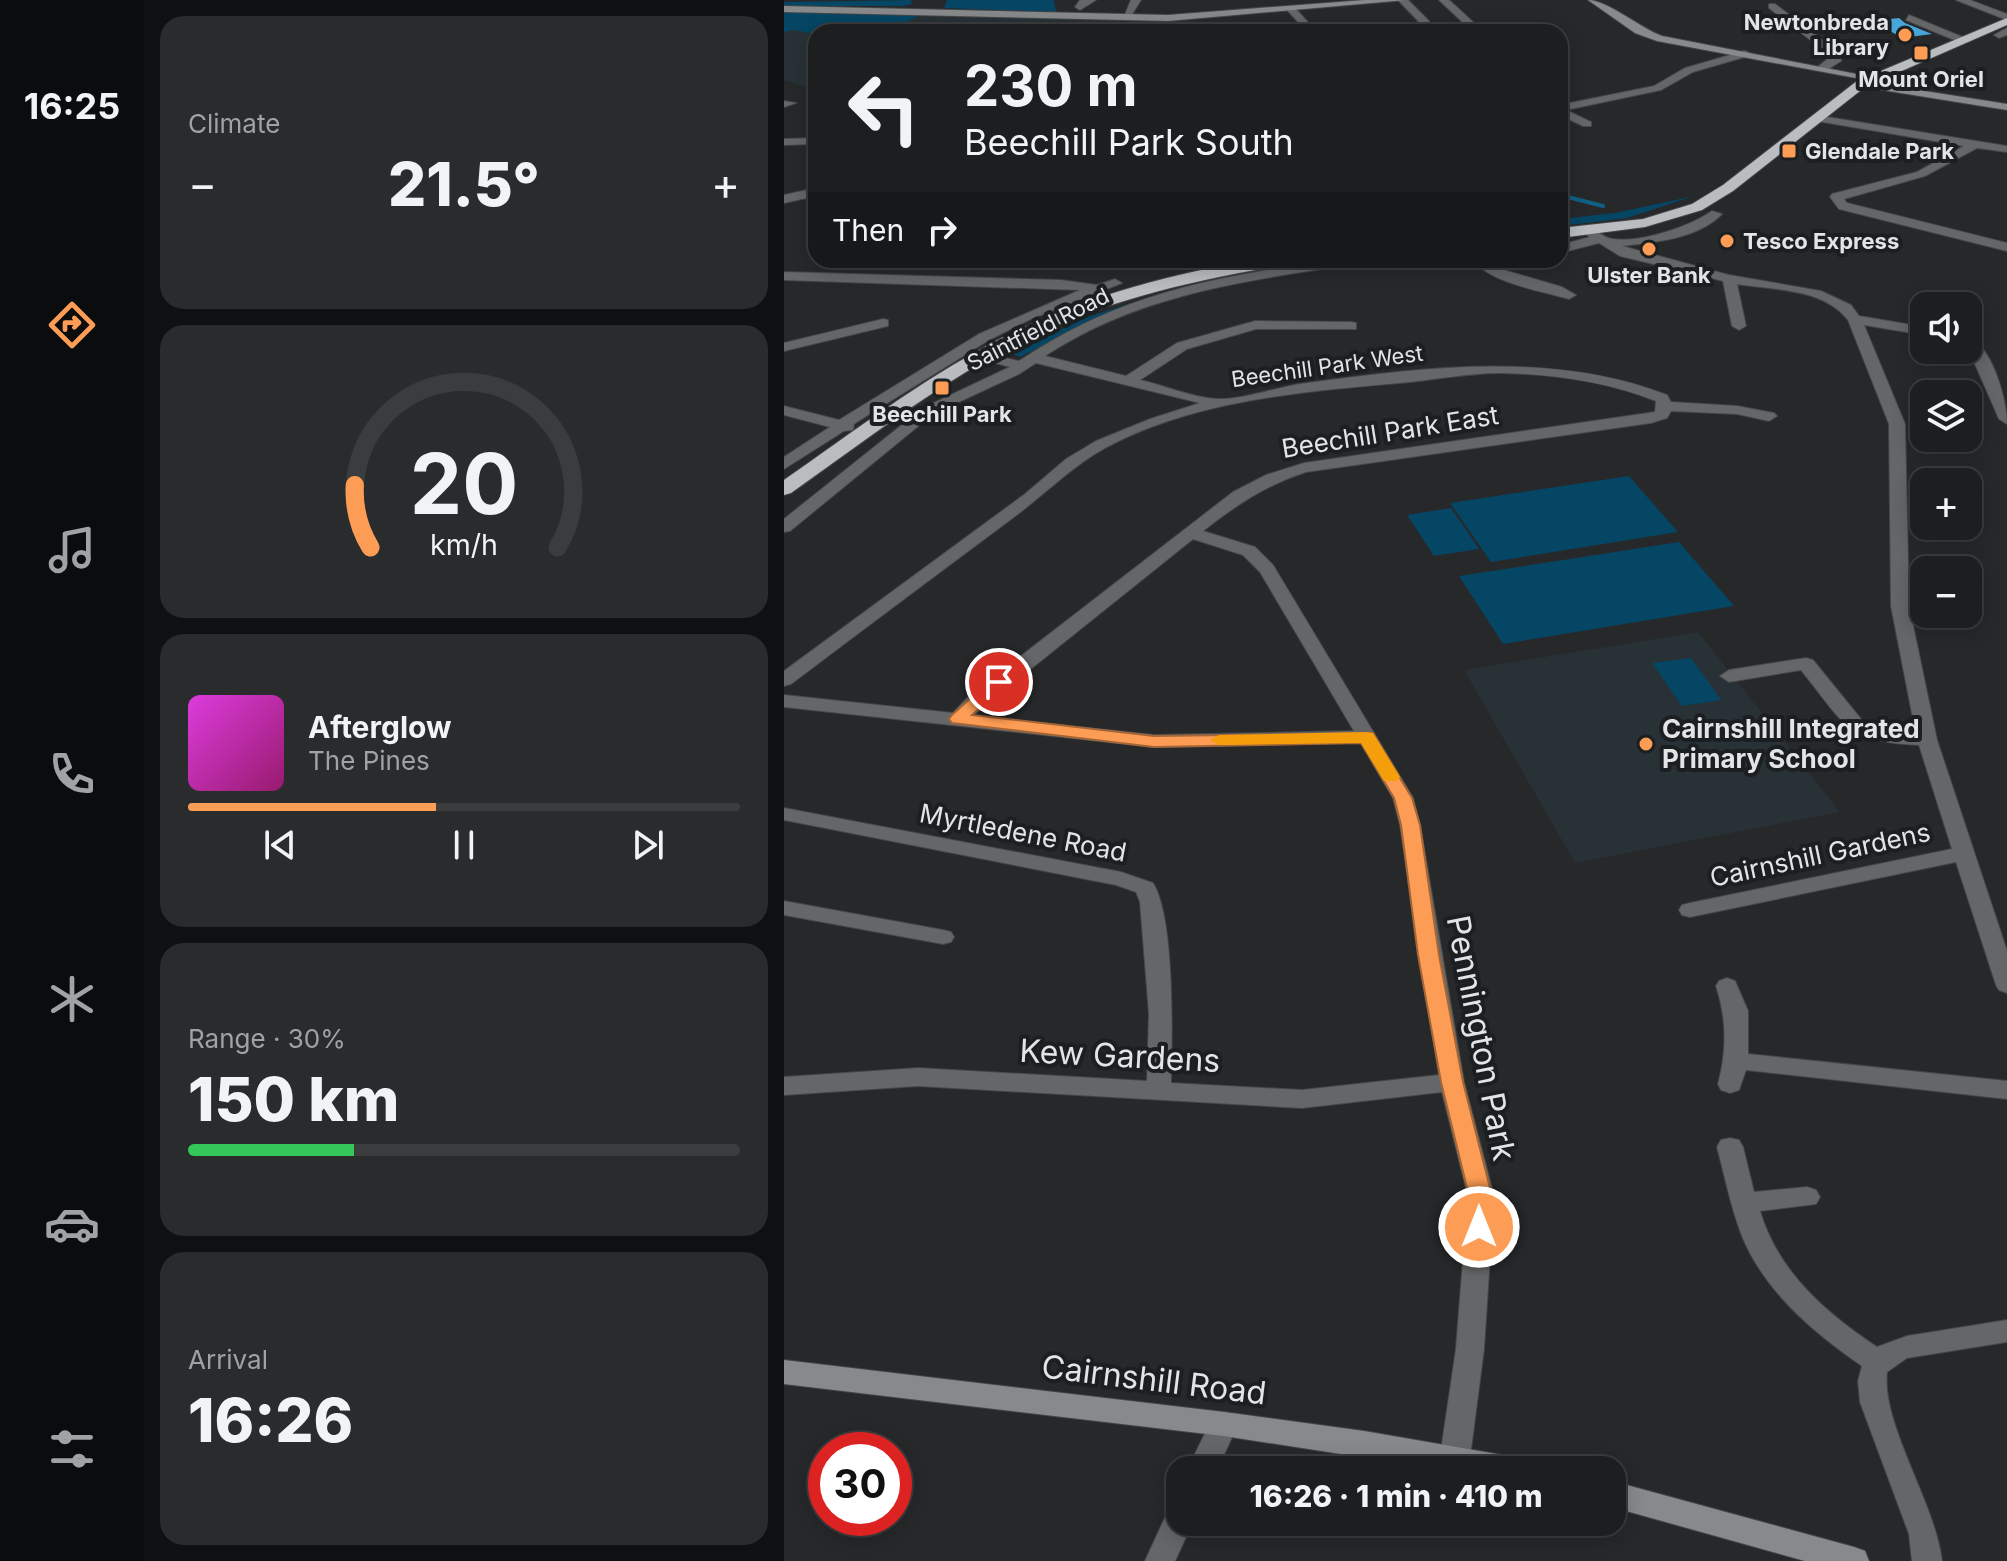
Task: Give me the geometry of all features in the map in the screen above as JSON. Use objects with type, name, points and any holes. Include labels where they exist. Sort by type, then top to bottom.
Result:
[{"type":"highway","points":[[1568,234],[1598,238],[1697,207],[1717,196],[1867,81],[2007,19]]},
{"type":"highway","name":"Saintfield Road","points":[[784,489],[983,355],[1032,330],[1115,291],[1237,268]]},
{"type":"street","points":[[1080,7],[1084,1],[1091,0]]},
{"type":"street","points":[[1126,17],[1136,0]]},
{"type":"street","points":[[784,9],[893,11],[932,6],[1126,17],[1186,17],[1340,2],[1402,0],[1426,23],[1422,24]]},
{"type":"street","points":[[1444,0],[1470,24]]},
{"type":"street","points":[[1593,0],[1646,35],[2007,107]]},
{"type":"street","points":[[1961,0],[2007,19]]},
{"type":"street","points":[[1772,6],[1836,55],[1837,59],[1823,68]]},
{"type":"street","points":[[1291,9],[1305,24]]},
{"type":"street","points":[[1909,18],[1962,40]]},
{"type":"street","points":[[1568,108],[1657,88],[1689,70],[1744,54]]},
{"type":"street","points":[[1568,114],[1587,124]]},
{"type":"street","points":[[1815,118],[2007,149]]},
{"type":"street","points":[[784,142],[808,142]]},
{"type":"street","points":[[794,157],[800,142]]},
{"type":"street","points":[[1975,144],[1936,168],[1903,180],[1840,195],[1836,197],[1836,202],[2007,247]]},
{"type":"street","points":[[784,199],[808,194]]},
{"type":"street","points":[[1568,247],[1598,238],[1677,235],[1695,229],[1719,211],[1717,196]]},
{"type":"street","points":[[1697,207],[1716,214]]},
{"type":"street","points":[[1598,238],[1643,259],[1729,279],[1822,295],[1845,304],[1855,319],[1897,424],[1900,601],[1927,740],[2007,985]]},
{"type":"street","name":"Saintfield Road","points":[[784,527],[928,411],[1028,362],[1114,314],[1167,294],[1298,268]]},
{"type":"street","points":[[1488,268],[1496,274],[1549,286],[1569,295]]},
{"type":"street","points":[[784,276],[1061,284],[1095,289]]},
{"type":"street","points":[[1729,279],[1739,326]]},
{"type":"street","name":"Saintfield Road","points":[[784,464],[968,345],[1095,289],[1115,291]]},
{"type":"street","points":[[1855,319],[1910,329]]},
{"type":"street","points":[[784,347],[883,323]]},
{"type":"street","points":[[1128,381],[1182,346],[1255,325],[1351,326]]},
{"type":"street","points":[[983,355],[1128,381],[1217,403]]},
{"type":"street","points":[[1982,362],[2007,419]]},
{"type":"street","name":"Beechill Park West","points":[[784,680],[1082,456],[1101,444],[1155,422],[1217,403],[1306,387],[1499,369],[1631,386],[1662,398],[1665,406]]},
{"type":"street","points":[[1665,406],[1737,410],[1769,416]]},
{"type":"street","name":"Beechill Park East","points":[[958,719],[976,700],[1239,495],[1288,472],[1651,418],[1662,415],[1665,406]]},
{"type":"street","points":[[784,410],[867,431]]},
{"type":"street","name":"Pennington Park","points":[[1191,533],[1249,551],[1259,559],[1403,798],[1452,1082],[1481,1196],[1470,1349],[1455,1456]]},
{"type":"street","points":[[1729,676],[1816,662],[1858,728],[1883,738],[1927,740]]},
{"type":"street","points":[[784,701],[1154,741],[1366,737]]},
{"type":"street","name":"Myrtledene Road","points":[[784,814],[1121,879],[1145,888],[1151,902],[1161,1014],[1159,1089]]},
{"type":"street","name":"Cairnshill Gardens","points":[[1690,910],[1962,854]]},
{"type":"street","points":[[784,908],[943,937]]},
{"type":"street","points":[[1727,986],[1736,1011],[1733,1072],[2007,1090]]},
{"type":"street","name":"Kew Gardens","points":[[784,1086],[918,1077],[1302,1099],[1452,1082]]},
{"type":"street","points":[[1730,1147],[1767,1259],[1805,1304],[1844,1340],[1877,1361]]},
{"type":"street","points":[[1746,1203],[1807,1197]]},
{"type":"street","points":[[1927,1561],[1924,1534],[1874,1402],[1871,1379],[1877,1361],[1892,1351],[1907,1347],[2007,1331]]},
{"type":"street","name":"Cairnshill Road","points":[[784,1372],[1224,1424],[1448,1456]]},
{"type":"street","points":[[1209,1456],[1224,1424]]},
{"type":"street","points":[[1626,1498],[1802,1554],[1854,1561]]},
{"type":"street","points":[[1160,1561],[1172,1536]]},
{"type":"shaded area","points":[[911,0],[912,4],[903,6],[784,6],[784,2]]},
{"type":"shaded area","points":[[947,0],[1054,0],[1056,12],[944,8]]},
{"type":"shaded area","points":[[784,11],[1197,21],[1198,24],[808,24],[808,88],[784,80]]},
{"type":"shaded area","points":[[784,11],[923,14],[902,24],[808,24],[808,33],[784,32]]},
{"type":"shaded area","points":[[1694,196],[1627,218],[1568,225],[1568,218],[1615,213]]},
{"type":"shaded area","points":[[1152,296],[1118,308],[1020,357],[1015,355],[1014,351],[1088,317]]},
{"type":"shaded area","points":[[1629,476],[1678,532],[1491,562],[1450,503]]},
{"type":"shaded area","points":[[1451,508],[1479,549],[1434,556],[1407,515]]},
{"type":"shaded area","points":[[1679,542],[1734,606],[1503,644],[1459,576]]},
{"type":"shaded area","name":"Cairnshill Integrated Primary School","points":[[1698,632],[1840,812],[1575,863],[1464,670]]},
{"type":"shaded area","points":[[1691,658],[1721,700],[1682,706],[1652,663]]},
{"type":"building","points":[[1899,18],[1932,34],[1902,38],[1873,21]]},
{"type":"waterway","points":[[1568,197],[1603,206]]},
{"type":"slow traffic","points":[[1219,740],[1366,737],[1390,777]]},
{"type":"place","name":"Newtonbreda Library","points":[[1905,35]]},
{"type":"place","name":"Mount Oriel","points":[[1921,53]]},
{"type":"place","name":"Glendale Park","points":[[1789,151]]},
{"type":"place","name":"Tesco Express","points":[[1727,241]]},
{"type":"place","name":"Ulster Bank","points":[[1649,249]]},
{"type":"place","name":"Beechill Park","points":[[942,388]]},
{"type":"place","name":"Cairnshill Integrated Primary School","points":[[1646,744]]},
{"type":"route","points":[[999,682],[958,719],[1154,741],[1366,737],[1403,798],[1410,825],[1452,1082],[1481,1196],[1479,1227]]}]
